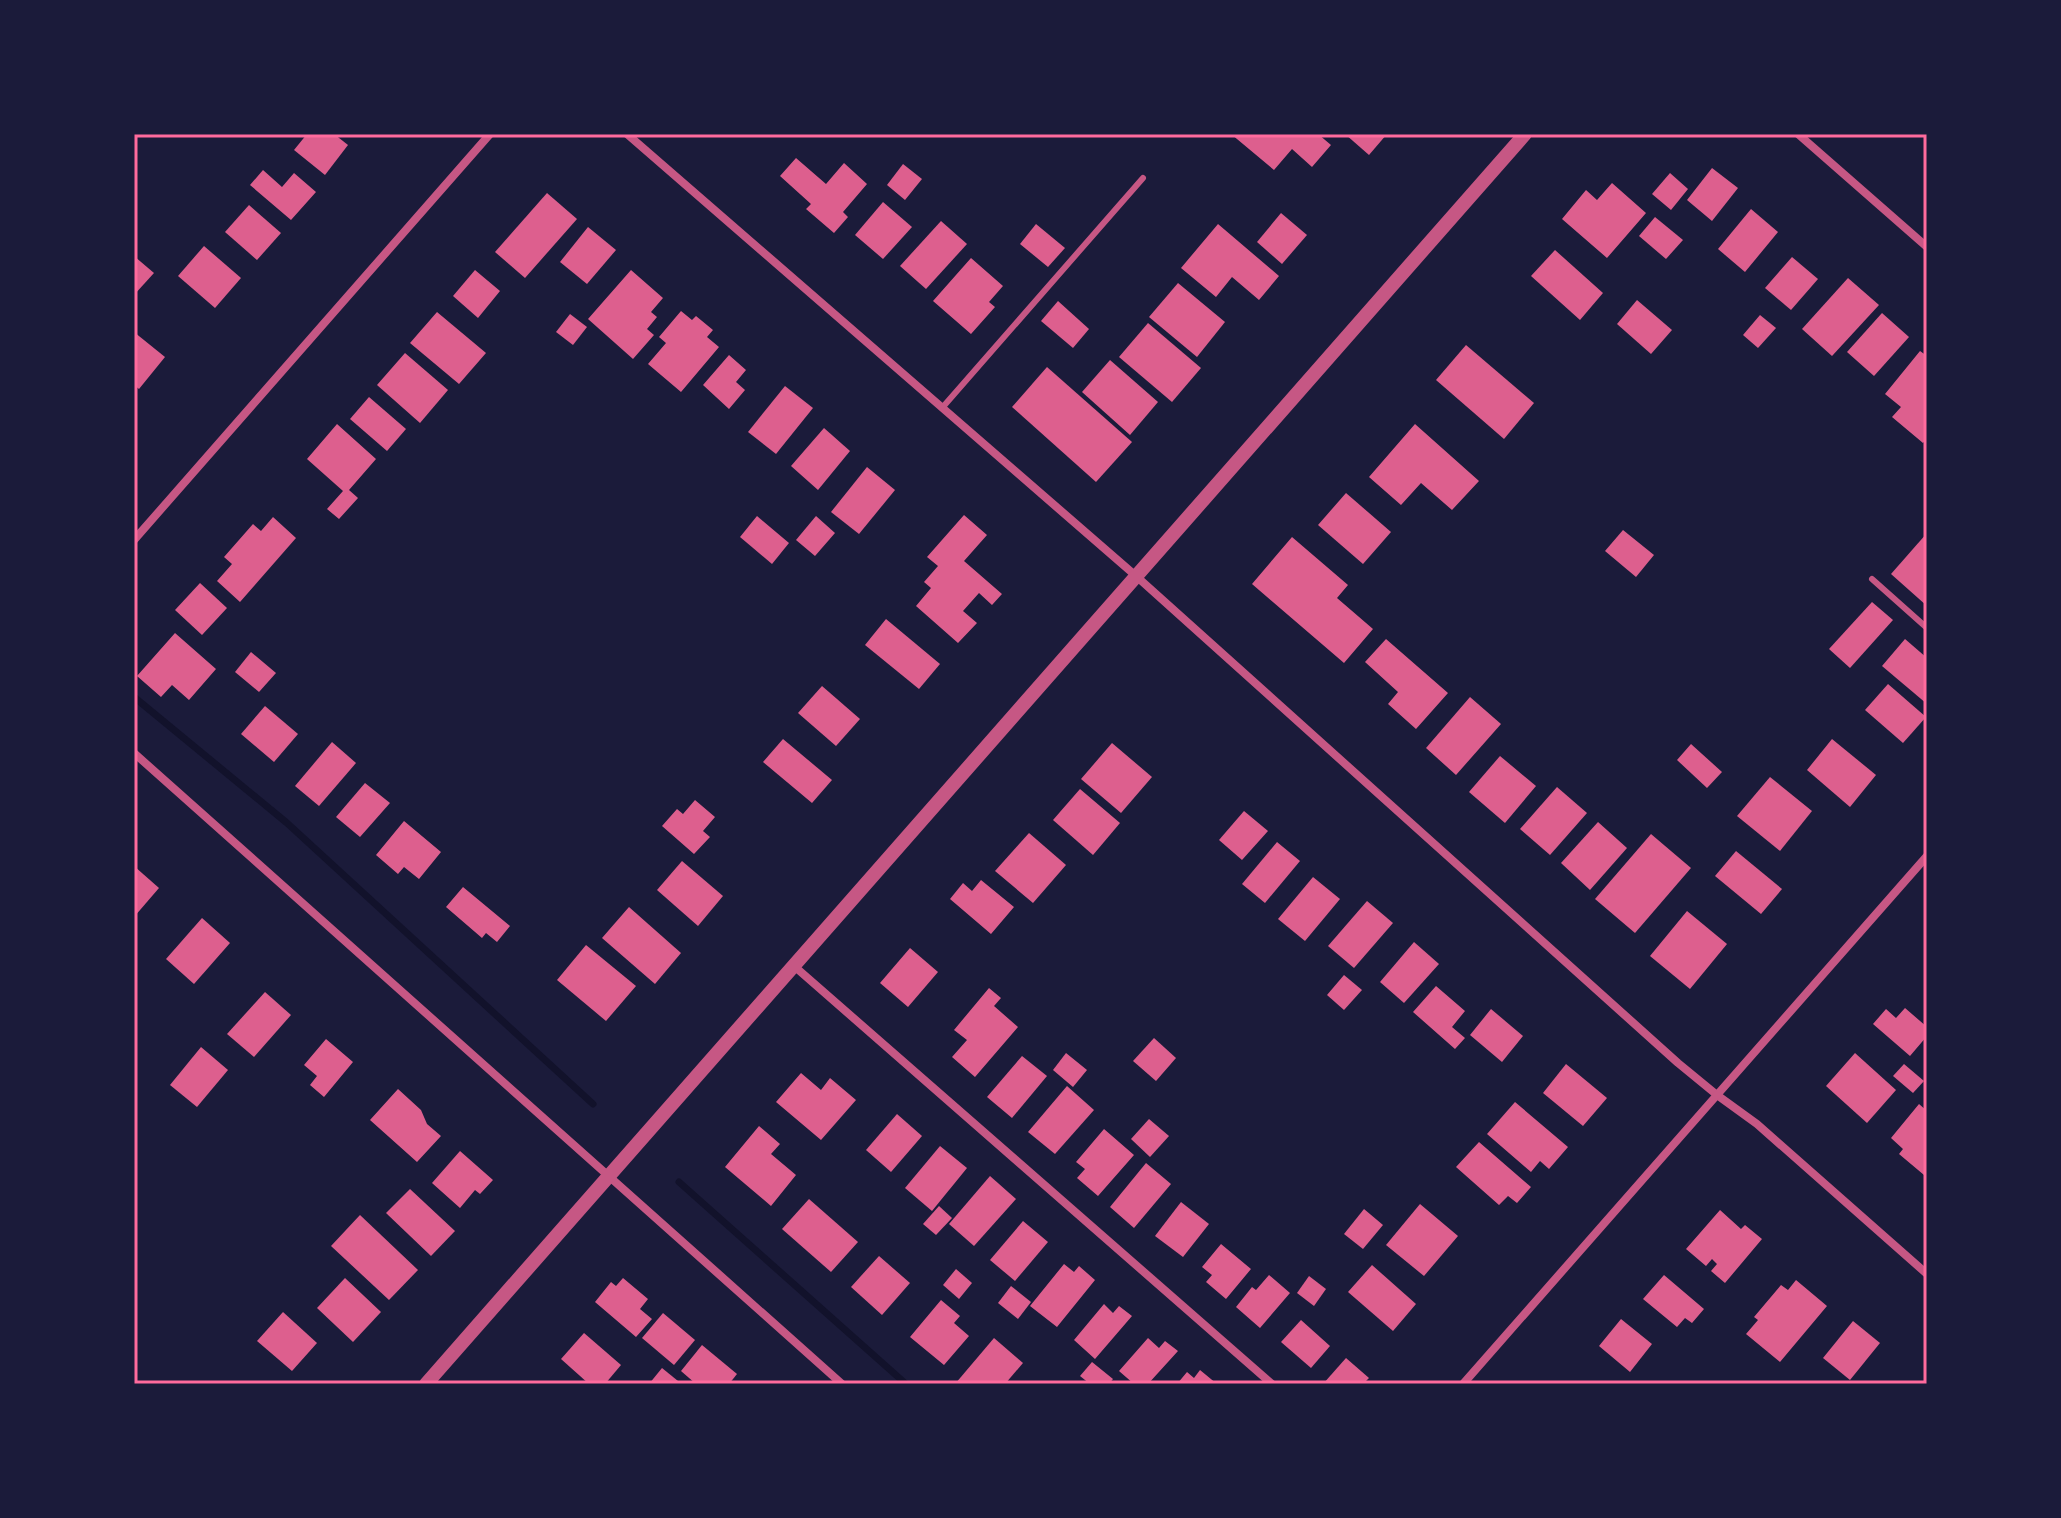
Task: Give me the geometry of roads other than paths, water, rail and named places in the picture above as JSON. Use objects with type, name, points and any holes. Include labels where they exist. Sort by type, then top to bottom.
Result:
[{"type":"street","points":[[134,540],[490,134]]},
{"type":"street","points":[[627,134],[1136,576],[1678,1063],[1757,1124],[1927,1274]]},
{"type":"street","points":[[426,1384],[1525,134]]},
{"type":"street","points":[[1798,134],[1927,247]]},
{"type":"street","points":[[134,753],[842,1384]]},
{"type":"street","points":[[1463,1384],[1927,856]]},
{"type":"street","points":[[794,966],[1272,1384]]},
{"type":"lane","points":[[942,408],[1143,178]]},
{"type":"lane","points":[[1872,579],[1927,628]]},
{"type":"waterway","points":[[134,697],[287,823],[593,1104]]},
{"type":"waterway","points":[[679,1182],[906,1384]]}]
